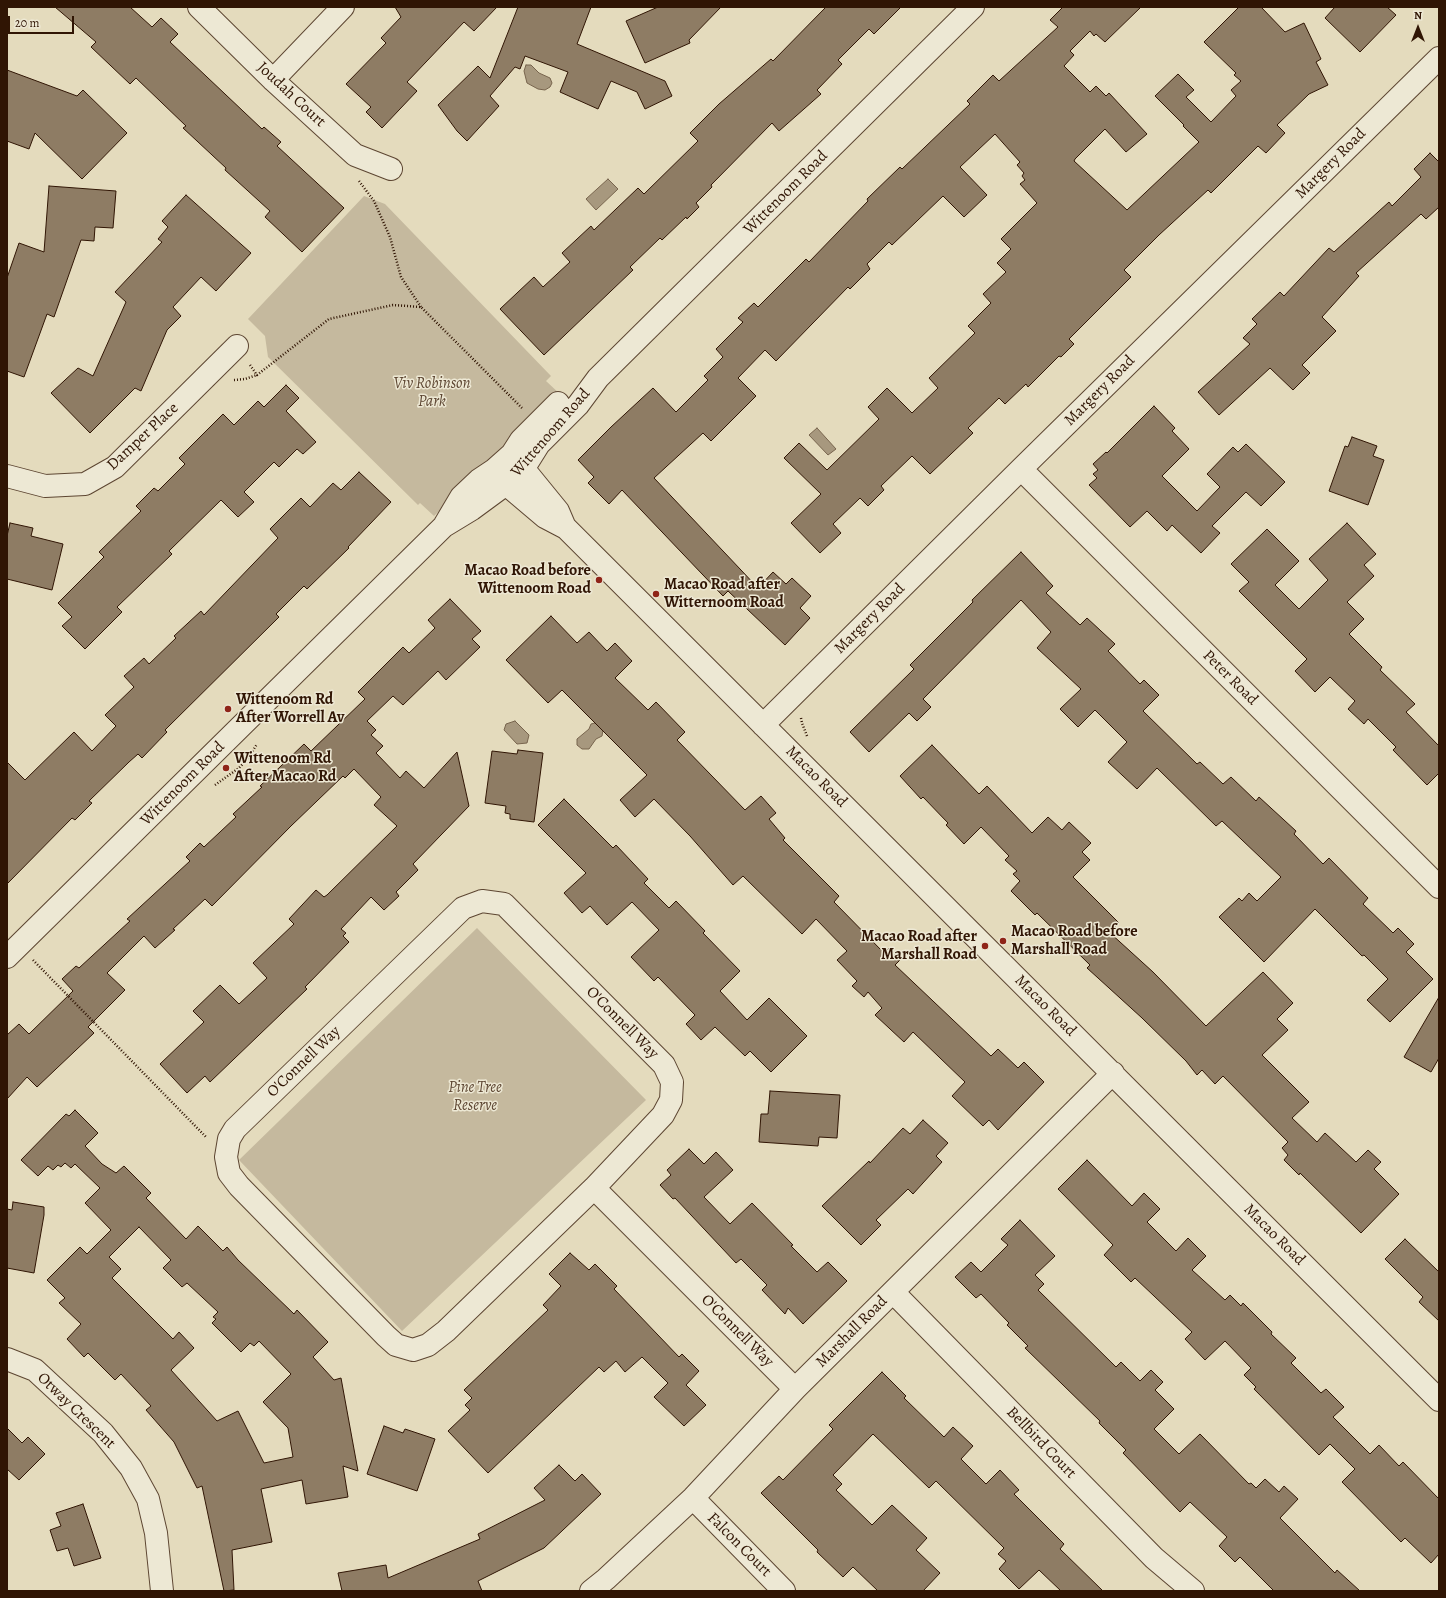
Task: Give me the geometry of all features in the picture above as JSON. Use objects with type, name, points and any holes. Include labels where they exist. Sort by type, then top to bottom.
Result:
[{"type":"street","name":"Joudah Court","points":[[199,7],[273,80],[355,155],[391,169]]},
{"type":"street","points":[[273,80],[343,7]]},
{"type":"street","name":"Wittenoom Road","points":[[13,951],[444,526],[472,509],[500,477],[539,444],[578,405],[598,378],[973,7]]},
{"type":"street","name":"Margery Road","points":[[763,726],[1021,469],[1439,58]]},
{"type":"street","name":"Damper Place","points":[[7,476],[45,486],[85,484],[115,467],[237,346]]},
{"type":"street","name":"Wittenoom Road","points":[[518,461],[521,440],[537,423],[567,395],[598,378]]},
{"type":"street","name":"Macao Road","points":[[518,461],[558,511],[566,528]]},
{"type":"street","name":"Peter Road","points":[[1021,469],[1439,887]]},
{"type":"street","name":"Macao Road","points":[[500,477],[545,517],[566,528],[1438,1397]]},
{"type":"street","name":"O'Connell Way","points":[[482,901],[504,904],[664,1065],[672,1082],[671,1100],[663,1115],[594,1188],[446,1331],[428,1345],[413,1350],[396,1344],[386,1336],[239,1186],[229,1173],[226,1157],[229,1139],[235,1129],[463,908],[482,901]]},
{"type":"street","name":"Marshall Road","points":[[591,1591],[606,1579],[693,1498],[795,1389],[1113,1073]]},
{"type":"street","name":"O'Connell Way","points":[[594,1188],[795,1389]]},
{"type":"street","name":"Bellbird Court","points":[[893,1292],[1154,1558],[1193,1591]]},
{"type":"street","name":"Otway Crescent","points":[[7,1359],[9,1358],[35,1370],[104,1433],[131,1468],[148,1499],[156,1533],[162,1591]]},
{"type":"street","name":"Falcon Court","points":[[693,1498],[784,1591]]},
{"type":"path","points":[[365,188],[374,201],[390,237],[401,277],[421,307],[537,423]]},
{"type":"path","points":[[237,346],[257,375],[329,319],[393,305],[421,307]]},
{"type":"path","points":[[13,951],[226,1157]]},
{"type":"green space","name":"Viv Robinson Park","points":[[364,196],[385,204],[551,376],[546,381],[561,395],[434,516],[420,503],[418,505],[268,357],[265,336],[248,319]]},
{"type":"green space","name":"Pine Tree Reserve","points":[[477,928],[646,1100],[402,1331],[239,1160]]},
{"type":"shaded area","points":[[526,65],[531,65],[539,73],[550,78],[552,83],[550,87],[545,90],[538,89],[527,83],[524,71]]},
{"type":"shaded area","points":[[608,179],[618,189],[596,210],[586,199]]},
{"type":"shaded area","points":[[817,428],[836,449],[828,455],[809,435]]},
{"type":"shaded area","points":[[515,721],[529,735],[527,743],[517,744],[504,730],[506,724]]},
{"type":"shaded area","points":[[595,723],[603,730],[602,736],[596,739],[589,749],[582,749],[577,745],[577,739],[589,729],[591,724]]},
{"type":"building","points":[[55,7],[130,7],[152,27],[161,18],[178,34],[170,42],[262,129],[264,127],[281,142],[277,146],[344,208],[302,252],[265,217],[270,211],[225,170],[226,168],[183,128],[186,126],[136,78],[130,84],[91,47],[96,42]]},
{"type":"building","points":[[395,7],[497,7],[474,31],[464,22],[407,82],[417,91],[382,128],[366,112],[371,107],[346,84],[386,43],[381,38],[401,17]]},
{"type":"building","points":[[518,7],[591,7],[577,44],[665,81],[672,96],[645,109],[637,92],[611,81],[598,109],[560,92],[568,72],[525,56],[520,69],[515,67],[490,96],[499,106],[467,141],[457,131],[438,105],[478,66],[490,78]]},
{"type":"building","points":[[658,7],[721,7],[689,40],[690,43],[645,63],[626,21]]},
{"type":"building","points":[[826,7],[901,7],[874,34],[869,29],[838,60],[842,64],[817,90],[821,94],[779,131],[772,123],[711,185],[712,187],[696,203],[699,207],[662,240],[660,238],[630,267],[633,270],[544,355],[500,309],[534,277],[543,287],[570,262],[562,253],[591,226],[594,230],[638,188],[644,194],[698,141],[690,133],[719,104],[771,59],[773,61]]},
{"type":"building","points":[[1063,7],[1141,7],[1105,42],[1096,34],[1094,36],[1090,31],[1070,51],[1074,55],[1064,66],[1090,92],[1096,86],[1106,96],[1109,93],[1147,134],[1126,152],[1105,129],[1074,161],[1127,210],[1199,142],[1155,96],[1178,74],[1194,90],[1186,97],[1211,122],[1236,96],[1231,90],[1241,81],[1234,75],[1236,73],[1204,42],[1239,7],[1261,7],[1285,32],[1304,23],[1321,59],[1316,62],[1328,85],[1309,94],[1277,125],[1285,133],[1266,153],[1258,146],[1211,193],[1208,190],[1159,235],[1124,270],[1131,277],[1069,339],[1074,344],[1061,357],[1059,356],[1028,387],[1026,384],[1005,404],[999,398],[968,428],[973,433],[930,474],[912,456],[881,486],[884,490],[868,506],[860,498],[833,524],[841,533],[820,553],[791,523],[821,494],[784,458],[799,443],[827,470],[879,419],[868,407],[887,388],[912,413],[938,388],[929,378],[975,333],[968,326],[991,303],[983,294],[1006,272],[997,263],[1011,249],[1001,239],[1037,203],[1020,184],[1025,180],[1022,176],[1024,173],[1017,165],[1020,162],[995,134],[960,167],[987,195],[964,217],[943,196],[892,245],[889,242],[867,264],[870,269],[850,289],[848,287],[776,361],[765,350],[738,378],[756,396],[711,441],[703,433],[654,478],[758,588],[773,572],[786,584],[792,578],[811,596],[800,608],[810,618],[785,645],[728,591],[723,596],[622,490],[609,504],[588,483],[594,477],[578,460],[653,388],[676,412],[708,380],[704,376],[723,357],[716,349],[743,322],[738,318],[754,303],[758,307],[806,259],[809,262],[868,201],[867,199],[900,167],[902,169],[970,104],[967,101],[993,75],[999,81],[1058,27],[1050,20]]},
{"type":"building","points":[[1335,7],[1387,7],[1396,15],[1360,52],[1325,18]]},
{"type":"building","points":[[7,70],[77,96],[83,90],[127,133],[82,179],[35,133],[29,149],[7,141]]},
{"type":"building","points":[[1430,153],[1438,161],[1439,160],[1439,207],[1426,219],[1421,214],[1356,273],[1359,276],[1322,317],[1336,331],[1302,365],[1310,373],[1293,390],[1270,368],[1219,415],[1198,392],[1250,344],[1243,338],[1257,324],[1252,319],[1280,292],[1284,296],[1329,248],[1334,252],[1389,202],[1392,206],[1421,177],[1414,169]]},
{"type":"building","points":[[49,186],[116,191],[113,228],[95,227],[94,241],[81,240],[54,317],[47,314],[24,377],[7,371],[7,278],[19,243],[44,252]]},
{"type":"building","points":[[186,195],[251,253],[216,291],[201,277],[173,307],[181,316],[167,330],[141,391],[135,388],[90,433],[51,393],[78,368],[93,376],[126,302],[115,292],[162,242],[158,239],[168,227],[162,221]]},
{"type":"building","points":[[286,385],[299,398],[286,411],[316,442],[303,454],[297,449],[279,467],[274,462],[244,492],[254,502],[238,517],[221,500],[169,551],[172,554],[117,607],[122,612],[85,649],[62,626],[72,617],[58,603],[104,557],[99,552],[141,511],[136,506],[154,488],[158,491],[185,464],[179,458],[223,414],[234,425],[258,401],[264,407]]},
{"type":"building","points":[[1154,406],[1175,428],[1172,431],[1189,449],[1162,476],[1197,511],[1220,487],[1207,474],[1233,447],[1238,452],[1246,444],[1285,482],[1261,506],[1246,492],[1212,526],[1220,533],[1201,553],[1172,525],[1167,531],[1147,511],[1130,527],[1089,485],[1097,478],[1093,474],[1098,470],[1093,464],[1106,452],[1107,453]]},
{"type":"building","points":[[1352,437],[1377,446],[1373,456],[1384,460],[1368,505],[1329,491],[1345,446],[1348,447]]},
{"type":"building","points":[[359,472],[391,502],[348,547],[349,548],[307,589],[304,586],[276,614],[279,617],[165,730],[167,732],[142,758],[138,754],[129,762],[89,801],[92,803],[75,820],[72,818],[7,884],[7,762],[25,780],[74,732],[92,751],[116,726],[105,715],[134,687],[124,676],[144,658],[149,664],[176,638],[174,636],[201,611],[204,615],[278,538],[270,529],[301,498],[310,507],[333,483],[341,490]]},
{"type":"building","points":[[10,523],[33,528],[31,536],[63,544],[52,590],[7,579],[7,536]]},
{"type":"building","points":[[1347,523],[1376,554],[1364,565],[1374,576],[1347,602],[1364,619],[1349,634],[1382,667],[1380,670],[1415,704],[1406,712],[1439,746],[1439,773],[1427,785],[1393,750],[1396,747],[1368,719],[1364,724],[1348,709],[1355,701],[1330,677],[1315,692],[1295,671],[1307,659],[1239,591],[1249,582],[1231,564],[1267,529],[1299,561],[1275,585],[1299,609],[1328,580],[1309,559]]},
{"type":"building","points":[[1021,552],[1053,586],[1046,593],[1080,625],[1087,618],[1115,644],[1108,651],[1140,684],[1144,680],[1159,695],[1143,711],[1197,764],[1200,762],[1223,784],[1231,777],[1256,801],[1259,797],[1296,831],[1294,834],[1323,864],[1329,858],[1368,898],[1363,904],[1393,933],[1398,928],[1414,944],[1406,952],[1433,979],[1390,1022],[1367,1000],[1388,979],[1364,955],[1362,956],[1315,909],[1264,962],[1219,917],[1239,898],[1242,901],[1249,893],[1257,901],[1281,877],[1222,821],[1216,826],[1157,768],[1137,789],[1108,762],[1127,742],[1095,710],[1078,727],[1060,709],[1081,689],[1037,648],[1051,632],[1021,600],[923,699],[931,707],[917,721],[909,713],[869,752],[850,732],[914,669],[910,665],[973,602],[972,600]]},
{"type":"building","points":[[450,599],[481,631],[472,639],[480,647],[446,680],[438,671],[403,705],[393,696],[367,721],[376,730],[371,735],[383,746],[376,753],[400,778],[406,771],[424,788],[457,752],[469,806],[413,864],[418,870],[396,892],[399,896],[384,910],[371,897],[341,929],[346,933],[343,936],[349,942],[305,987],[307,989],[210,1082],[205,1076],[187,1093],[160,1064],[204,1022],[193,1011],[220,985],[239,1004],[267,978],[253,963],[294,924],[289,919],[316,890],[324,897],[327,895],[397,826],[374,805],[381,797],[354,769],[345,778],[343,776],[291,826],[212,906],[205,899],[155,948],[144,936],[107,973],[125,990],[88,1027],[94,1033],[37,1087],[27,1077],[7,1099],[7,1035],[19,1024],[29,1034],[73,991],[62,979],[76,966],[79,968],[130,921],[127,919],[190,861],[186,857],[200,843],[204,847],[236,817],[233,814],[304,744],[311,751],[365,699],[358,692],[403,647],[409,653],[435,628],[428,620]]},
{"type":"building","points":[[551,616],[577,643],[589,632],[607,651],[615,643],[632,661],[615,678],[648,710],[656,702],[685,732],[677,740],[745,810],[761,796],[776,813],[769,819],[785,838],[783,840],[839,896],[834,902],[884,953],[889,948],[900,960],[895,965],[991,1056],[998,1049],[1018,1068],[1024,1062],[1044,1082],[998,1130],[989,1120],[983,1126],[952,1096],[965,1082],[913,1032],[904,1042],[875,1015],[882,1008],[868,992],[864,997],[852,986],[857,981],[837,960],[847,951],[816,919],[802,934],[743,876],[733,885],[690,836],[654,799],[635,817],[620,800],[647,775],[562,690],[548,703],[506,660]]},
{"type":"building","points":[[932,745],[979,794],[987,786],[1032,833],[1048,817],[1062,830],[1069,822],[1091,843],[1082,852],[1090,860],[1073,877],[1119,923],[1109,932],[1153,972],[1206,1026],[1263,972],[1293,1003],[1277,1019],[1288,1030],[1262,1055],[1309,1102],[1292,1118],[1317,1142],[1325,1133],[1356,1162],[1368,1150],[1381,1162],[1374,1169],[1399,1194],[1361,1233],[1300,1173],[1299,1175],[1284,1160],[1288,1155],[1282,1148],[1288,1142],[1223,1076],[1215,1084],[1202,1070],[1197,1075],[1186,1061],[1142,1018],[1087,968],[1090,965],[1037,913],[1035,915],[1011,891],[1020,881],[1013,874],[1017,871],[1005,860],[1009,856],[981,827],[964,844],[946,825],[948,823],[923,797],[921,799],[900,776]]},
{"type":"building","points":[[518,750],[543,753],[534,822],[510,819],[510,814],[505,813],[506,806],[485,803],[492,751],[517,754]]},
{"type":"building","points":[[564,799],[613,848],[616,845],[648,879],[644,883],[669,908],[676,901],[705,931],[703,933],[740,971],[720,991],[747,1020],[769,998],[807,1036],[771,1072],[750,1051],[745,1056],[715,1027],[701,1040],[686,1024],[695,1015],[658,977],[654,981],[631,957],[659,930],[632,902],[607,925],[590,906],[582,913],[564,893],[586,873],[538,825]]},
{"type":"building","points":[[1439,997],[1439,1058],[1431,1072],[1404,1057]]},
{"type":"building","points":[[770,1091],[840,1095],[837,1138],[819,1137],[818,1146],[759,1142],[761,1114],[768,1114]]},
{"type":"building","points":[[75,1110],[98,1133],[85,1146],[102,1164],[116,1173],[124,1166],[151,1193],[146,1198],[186,1239],[198,1226],[223,1251],[227,1247],[238,1260],[294,1314],[297,1310],[328,1342],[313,1357],[334,1380],[341,1378],[358,1471],[343,1466],[348,1497],[306,1504],[302,1480],[261,1489],[272,1542],[232,1550],[234,1590],[224,1591],[202,1486],[197,1488],[174,1442],[146,1410],[151,1406],[121,1374],[115,1380],[88,1353],[84,1357],[67,1339],[81,1324],[59,1303],[65,1298],[47,1280],[80,1247],[87,1254],[111,1230],[85,1203],[100,1188],[75,1164],[71,1168],[65,1163],[61,1167],[58,1165],[53,1170],[48,1166],[38,1176],[21,1160],[66,1114],[69,1116]],"holes":[[[139,1227],[171,1260],[163,1268],[182,1287],[187,1283],[218,1312],[213,1317],[216,1319],[212,1323],[241,1352],[250,1343],[254,1346],[259,1341],[291,1374],[263,1402],[288,1428],[293,1457],[264,1463],[238,1411],[217,1421],[171,1370],[194,1348],[179,1332],[173,1339],[112,1278],[121,1269],[109,1257]]]},
{"type":"building","points":[[923,1120],[948,1143],[936,1156],[942,1162],[913,1194],[908,1189],[876,1220],[881,1225],[861,1245],[822,1206],[869,1161],[870,1163],[903,1128],[910,1134]]},
{"type":"building","points":[[689,1149],[704,1164],[716,1152],[733,1170],[704,1197],[730,1224],[752,1203],[817,1272],[828,1262],[847,1281],[803,1324],[788,1308],[785,1314],[762,1290],[767,1285],[741,1259],[736,1263],[675,1198],[673,1199],[660,1185],[671,1175],[667,1170]]},
{"type":"building","points":[[1087,1160],[1132,1206],[1144,1193],[1160,1209],[1147,1222],[1176,1251],[1188,1238],[1206,1256],[1192,1270],[1225,1300],[1230,1295],[1241,1306],[1243,1303],[1272,1332],[1271,1334],[1296,1358],[1291,1363],[1321,1393],[1326,1389],[1344,1407],[1333,1417],[1370,1454],[1379,1445],[1399,1466],[1403,1462],[1439,1499],[1439,1554],[1431,1563],[1405,1538],[1401,1542],[1342,1482],[1355,1469],[1330,1444],[1319,1455],[1254,1389],[1256,1387],[1244,1375],[1251,1368],[1225,1341],[1205,1360],[1185,1339],[1192,1332],[1135,1278],[1131,1282],[1104,1255],[1113,1245],[1058,1189]]},
{"type":"building","points":[[13,1202],[44,1207],[34,1273],[7,1268],[7,1209],[12,1210]]},
{"type":"building","points":[[1020,1220],[1055,1256],[1035,1275],[1044,1284],[1038,1290],[1116,1367],[1121,1362],[1140,1381],[1151,1370],[1163,1382],[1155,1390],[1174,1409],[1154,1429],[1179,1454],[1200,1434],[1249,1484],[1251,1483],[1256,1488],[1265,1479],[1279,1492],[1284,1486],[1298,1499],[1280,1518],[1335,1573],[1337,1570],[1360,1591],[1274,1591],[1240,1557],[1235,1562],[1219,1546],[1227,1537],[1190,1502],[1180,1512],[1123,1453],[1126,1450],[1099,1423],[1100,1421],[1025,1348],[1028,1346],[1007,1325],[1009,1323],[981,1294],[976,1298],[955,1277],[971,1262],[981,1272],[1008,1245],[1001,1239]]},
{"type":"building","points":[[1405,1239],[1439,1272],[1439,1321],[1419,1302],[1423,1297],[1385,1259]]},
{"type":"building","points":[[570,1253],[589,1270],[595,1264],[617,1286],[614,1289],[679,1357],[682,1354],[699,1371],[686,1385],[706,1405],[684,1426],[654,1397],[668,1383],[642,1357],[625,1372],[616,1361],[604,1372],[599,1367],[488,1473],[448,1431],[470,1410],[465,1405],[472,1398],[464,1390],[548,1310],[543,1305],[561,1286],[549,1274]]},
{"type":"building","points":[[882,1372],[906,1396],[904,1398],[944,1437],[953,1427],[973,1446],[961,1459],[986,1484],[1000,1470],[1019,1490],[1014,1494],[1064,1544],[1060,1549],[1103,1591],[1061,1591],[1039,1570],[1019,1589],[999,1569],[1006,1561],[998,1554],[1004,1548],[936,1481],[929,1488],[873,1434],[833,1475],[842,1484],[836,1490],[872,1525],[892,1505],[927,1538],[916,1550],[940,1573],[923,1591],[878,1591],[853,1567],[843,1577],[817,1552],[818,1550],[761,1493],[779,1476],[783,1480],[833,1429],[829,1425]]},
{"type":"building","points":[[384,1426],[403,1433],[405,1429],[435,1439],[417,1491],[367,1474]]},
{"type":"building","points":[[7,1428],[22,1443],[28,1437],[45,1454],[19,1480],[7,1469]]},
{"type":"building","points":[[559,1465],[575,1481],[582,1474],[601,1494],[544,1548],[478,1581],[482,1591],[342,1591],[338,1573],[386,1565],[388,1578],[480,1539],[478,1534],[545,1500],[534,1488]]},
{"type":"building","points":[[83,1504],[101,1558],[74,1566],[68,1548],[57,1551],[50,1530],[61,1526],[56,1513]]},
{"type":"place","name":"Macao Road before Wittenoom Road","points":[[599,580]]},
{"type":"place","name":"Macao Road after Witternoom Road","points":[[656,594]]},
{"type":"place","name":"Wittenoom Rd After Worrell Av","points":[[228,709]]},
{"type":"place","name":"Wittenoom Rd After Macao Rd","points":[[226,768]]},
{"type":"place","name":"Macao Road before Marshall Road","points":[[1003,941]]},
{"type":"place","name":"Macao Road after Marshall Road","points":[[985,946]]}]
